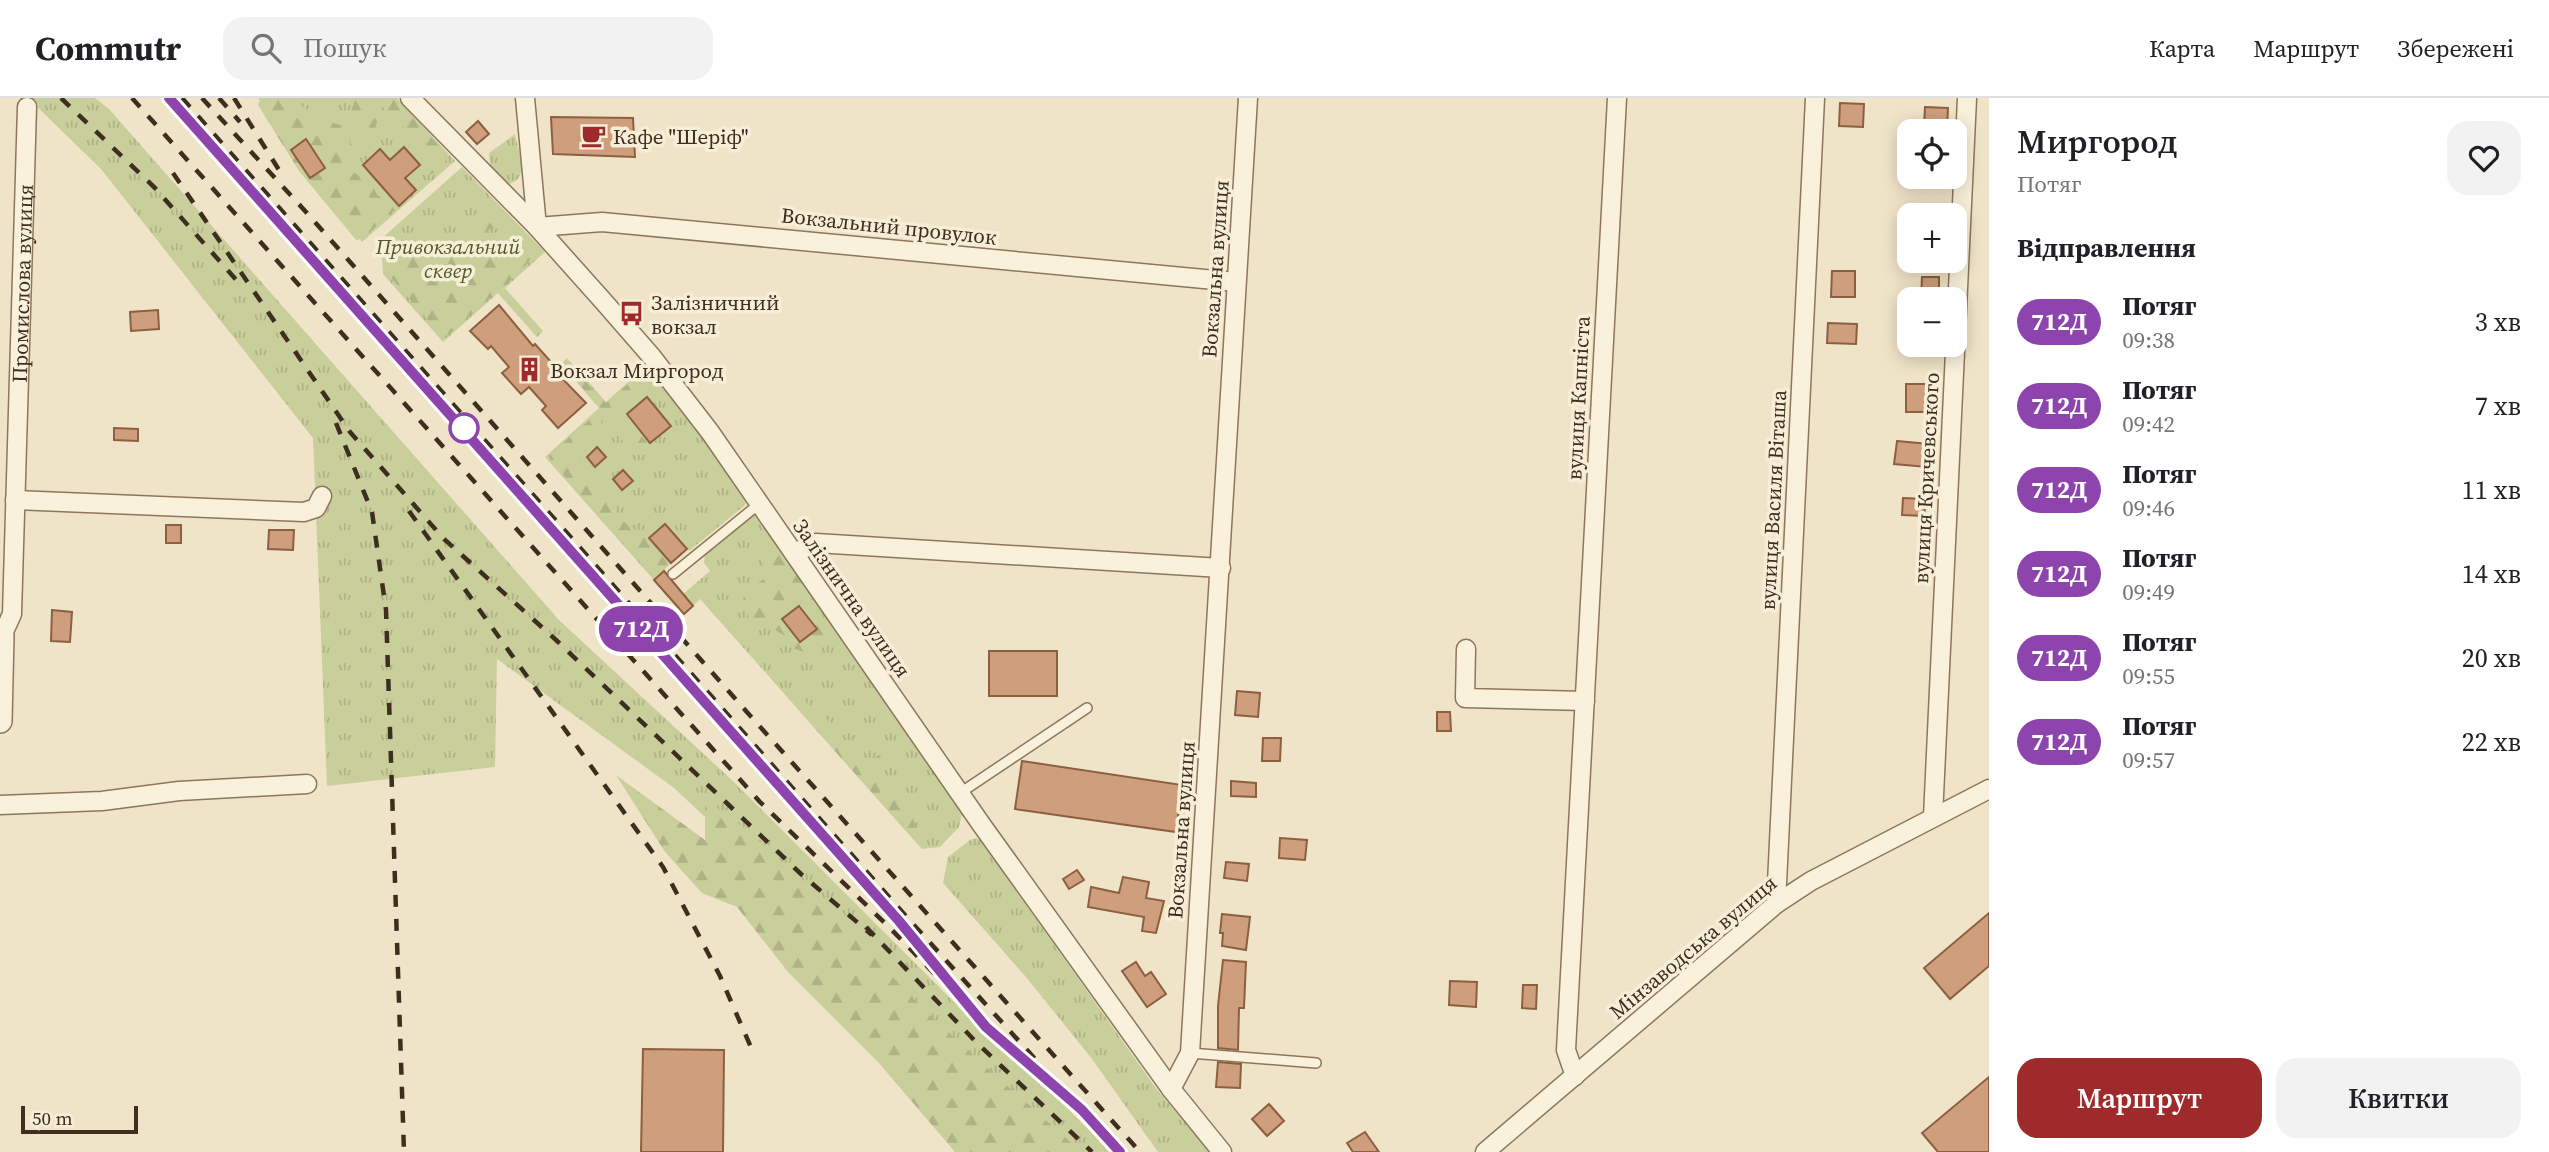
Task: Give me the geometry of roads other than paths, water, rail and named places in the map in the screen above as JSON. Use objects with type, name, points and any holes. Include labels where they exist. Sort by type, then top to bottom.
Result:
[{"type":"street","name":"Залізнична вулиця","points":[[410,98],[537,228],[652,357],[710,432],[960,793],[1171,1089],[1222,1152]]},
{"type":"street","points":[[525,98],[537,228]]},
{"type":"street","name":"Вокзальна вулиця","points":[[1171,1089],[1190,1053],[1248,98]]},
{"type":"street","name":"вулиця Капніста","points":[[1575,1076],[1566,1050],[1617,98]]},
{"type":"street","name":"вулиця Василя Віташа","points":[[1776,904],[1815,98]]},
{"type":"street","name":"вулиця Кричевського","points":[[1933,817],[1967,98]]},
{"type":"street","name":"Промислова вулиця","points":[[0,721],[1,635],[12,614],[27,107]]},
{"type":"street","name":"Вокзальний провулок","points":[[537,228],[616,223],[1236,282]]},
{"type":"street","points":[[15,500],[304,512],[316,508],[322,496]]},
{"type":"street","points":[[794,552],[816,543],[1221,568]]},
{"type":"street","points":[[1466,649],[1465,698],[1585,701]]},
{"type":"street","points":[[0,805],[102,801],[179,791],[307,784]]},
{"type":"street","name":"Мінзаводська вулиця","points":[[1485,1152],[1776,904],[1811,881],[1989,789]]},
{"type":"lane","points":[[673,574],[759,504]]},
{"type":"lane","points":[[960,793],[1087,708]]},
{"type":"lane","points":[[1190,1053],[1316,1063]]},
{"type":"railway","points":[[61,98],[155,188],[238,282]]},
{"type":"railway","points":[[132,98],[760,802],[889,927],[986,1027],[1082,1110],[1120,1152]]},
{"type":"railway","points":[[182,98],[1037,1061]]},
{"type":"railway","points":[[202,98],[1140,1152]]},
{"type":"railway","points":[[219,98],[240,122]]},
{"type":"railway","points":[[234,98],[284,178]]},
{"type":"railway","points":[[173,173],[350,432],[444,539],[555,639],[801,874],[872,935]]},
{"type":"railway","points":[[336,423],[372,512],[386,610],[404,1152]]},
{"type":"railway","points":[[409,511],[663,867],[720,976],[753,1052]]},
{"type":"railway","points":[[866,927],[976,1042],[1092,1152]]},
{"type":"train","name":"712Д","points":[[169,98],[899,921],[986,1027],[1082,1110],[1120,1152]]},
{"type":"place","name":"Кафе \"Шеріф\"","points":[[593,136]]},
{"type":"place","name":"Залізничний вокзал","points":[[631,314]]},
{"type":"place","name":"Вокзал Миргород","points":[[530,370]]},
{"type":"park label","name":"Привокзальний сквер","points":[[448,258]]}]
